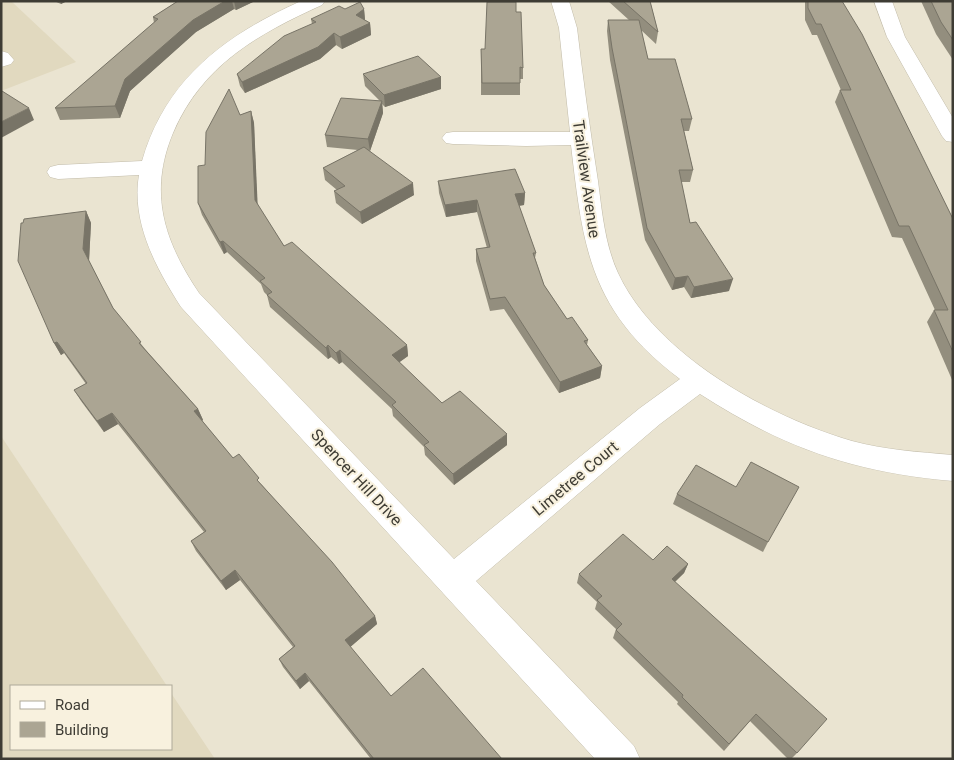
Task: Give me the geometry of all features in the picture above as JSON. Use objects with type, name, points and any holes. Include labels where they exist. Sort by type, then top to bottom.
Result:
[{"type":"street","name":"Spencer Hill Drive","points":[[316,1],[287,14],[250,35],[215,62],[188,87],[165,125],[150,167],[149,202],[159,244],[172,273],[190,300],[621,759]]},
{"type":"street","name":"Trailview Avenue","points":[[560,1],[568,28],[594,238],[606,275],[631,314],[660,346],[698,379],[738,404],[796,432],[852,453],[908,464],[953,468]]},
{"type":"street","points":[[883,1],[896,37],[953,136]]},
{"type":"street","points":[[1,57],[4,60],[1,61]]},
{"type":"street","points":[[453,138],[526,140],[581,138]]},
{"type":"street","points":[[58,172],[150,167]]},
{"type":"street","name":"Limetree Court","points":[[454,579],[650,416],[698,379]]},
{"type":"shaded area","points":[[1,1],[11,1],[76,62],[1,91]]},
{"type":"shaded area","points":[[1,436],[166,685],[10,685],[10,750],[172,750],[172,694],[215,759],[1,759]]},
{"type":"building","points":[[178,1],[225,1],[193,20],[125,79],[115,106],[55,108],[158,19],[153,17]]},
{"type":"building","points":[[623,1],[650,1],[658,32]]},
{"type":"building","points":[[808,1],[842,1],[862,34],[953,219],[953,352],[934,310],[948,310],[909,226],[899,226],[840,90],[851,90],[821,24],[816,24],[808,8]]},
{"type":"building","points":[[931,1],[953,1],[953,40],[941,22]]},
{"type":"building","points":[[360,2],[364,9],[356,15],[370,23],[340,37],[334,33],[318,47],[242,82],[237,74],[284,36],[316,22],[311,19],[339,6],[345,9]]},
{"type":"building","points":[[487,2],[516,2],[516,12],[521,12],[523,68],[520,67],[520,83],[482,83],[481,49],[485,49]]},
{"type":"building","points":[[608,20],[639,20],[648,59],[675,59],[692,119],[681,119],[693,170],[679,170],[690,223],[696,222],[733,279],[694,287],[688,276],[675,278],[647,228]]},
{"type":"building","points":[[418,56],[441,77],[384,95],[363,74]]},
{"type":"building","points":[[229,89],[240,115],[251,111],[255,200],[284,246],[292,242],[407,345],[392,355],[442,403],[460,391],[507,434],[453,474],[424,445],[429,442],[392,405],[396,402],[340,350],[336,353],[328,345],[326,348],[267,295],[272,292],[260,281],[265,278],[223,241],[220,242],[198,203],[198,166],[205,165],[206,132]]},
{"type":"building","points":[[2,91],[29,108],[1,122]]},
{"type":"building","points":[[341,98],[382,101],[368,139],[325,135]]},
{"type":"building","points":[[364,147],[413,183],[360,212],[334,191],[345,186],[323,168]]},
{"type":"building","points":[[515,169],[525,193],[515,194],[536,253],[533,253],[544,285],[567,319],[572,317],[588,340],[584,341],[602,366],[560,382],[505,297],[490,299],[476,249],[490,247],[477,200],[445,205],[438,181]]},
{"type":"building","points":[[86,211],[83,249],[113,308],[141,342],[139,343],[198,409],[194,411],[233,458],[239,454],[259,478],[257,480],[332,562],[375,616],[345,640],[391,696],[423,668],[502,759],[374,759],[305,673],[296,681],[279,659],[295,646],[235,570],[221,581],[191,541],[206,531],[112,413],[97,421],[74,390],[87,383],[57,342],[54,343],[18,261],[21,223],[23,223],[24,219]]},
{"type":"building","points":[[751,462],[799,487],[768,542],[677,494],[696,465],[736,487]]},
{"type":"building","points":[[623,534],[653,560],[667,546],[688,564],[672,579],[827,719],[797,753],[756,714],[729,744],[682,697],[683,695],[616,630],[622,624],[597,600],[602,596],[579,574]]}]
